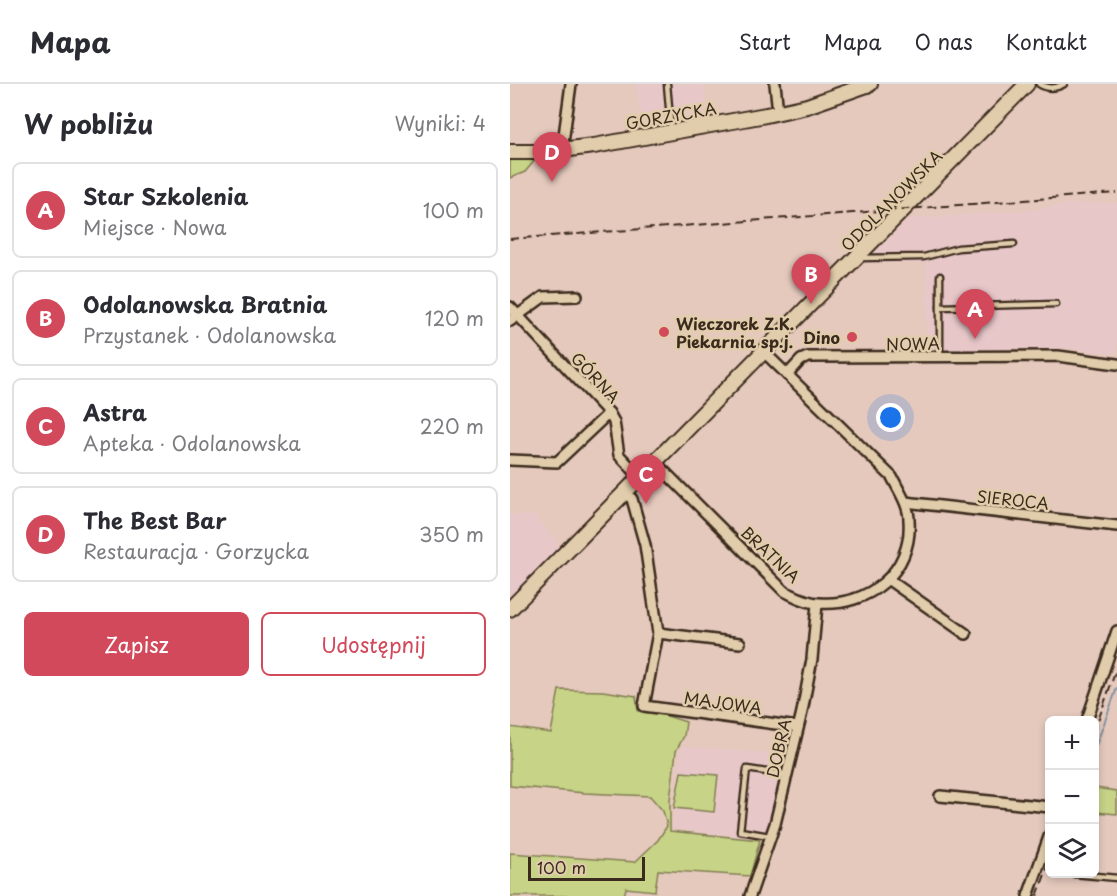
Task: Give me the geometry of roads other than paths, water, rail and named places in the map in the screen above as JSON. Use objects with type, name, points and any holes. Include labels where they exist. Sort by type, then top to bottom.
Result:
[{"type":"main road","name":"GORZYCKA","points":[[510,152],[562,150],[671,133],[818,103],[870,84]]},
{"type":"main road","name":"ODOLANOWSKA","points":[[510,608],[1027,84]]},
{"type":"street","points":[[562,150],[571,84]]},
{"type":"street","points":[[775,84],[778,112]]},
{"type":"street","points":[[514,318],[543,297],[577,296]]},
{"type":"street","name":"GÓRNA","points":[[510,308],[514,318],[609,413],[614,422],[619,455],[640,477]]},
{"type":"street","name":"BRATNIA","points":[[655,462],[784,591],[803,600],[817,603],[840,603],[875,591],[889,580],[900,563],[907,543],[909,520],[905,502],[892,477],[764,352]]},
{"type":"street","name":"NOWA","points":[[787,375],[801,360],[808,357],[1058,356],[1117,364]]},
{"type":"street","points":[[510,460],[557,462],[609,413]]},
{"type":"street","points":[[625,492],[632,499],[645,545],[658,633],[740,643]]},
{"type":"street","name":"SIEROCA","points":[[905,502],[1117,526]]},
{"type":"street","points":[[889,580],[966,634]]},
{"type":"street","name":"DOBRA","points":[[750,896],[770,836],[798,727],[812,659],[817,603]]},
{"type":"street","points":[[1089,716],[1117,631]]},
{"type":"street","name":"MAJOWA","points":[[658,633],[644,706],[798,727]]},
{"type":"street","points":[[940,796],[1045,806]]},
{"type":"street","points":[[1028,896],[1045,848]]},
{"type":"lane","points":[[667,84],[671,133]]},
{"type":"lane","points":[[1039,84],[1049,88],[1064,84]]},
{"type":"lane","points":[[857,258],[924,256],[958,248],[1014,244]]},
{"type":"lane","points":[[940,276],[940,357]]},
{"type":"lane","points":[[940,307],[1056,304]]},
{"type":"lane","points":[[770,836],[740,831],[747,769],[787,775]]},
{"type":"lane","points":[[1099,876],[1117,878]]},
{"type":"waterway","points":[[1099,737],[1117,688]]},
{"type":"railway","points":[[510,239],[1117,193]]},
{"type":"railway","points":[[1099,718],[1117,667]]},
{"type":"railway","points":[[1037,896],[1045,874]]},
{"type":"place","name":"The Best Bar","points":[[552,182]]},
{"type":"place","name":"Odolanowska Bratnia","points":[[811,304]]},
{"type":"place","name":"Wieczorek Z.K. Piekarnia sp.j.","points":[[664,332]]},
{"type":"place","name":"Dino","points":[[852,337]]},
{"type":"place","name":"Star Szkolenia","points":[[975,339]]},
{"type":"place","name":"Astra","points":[[646,504]]}]
